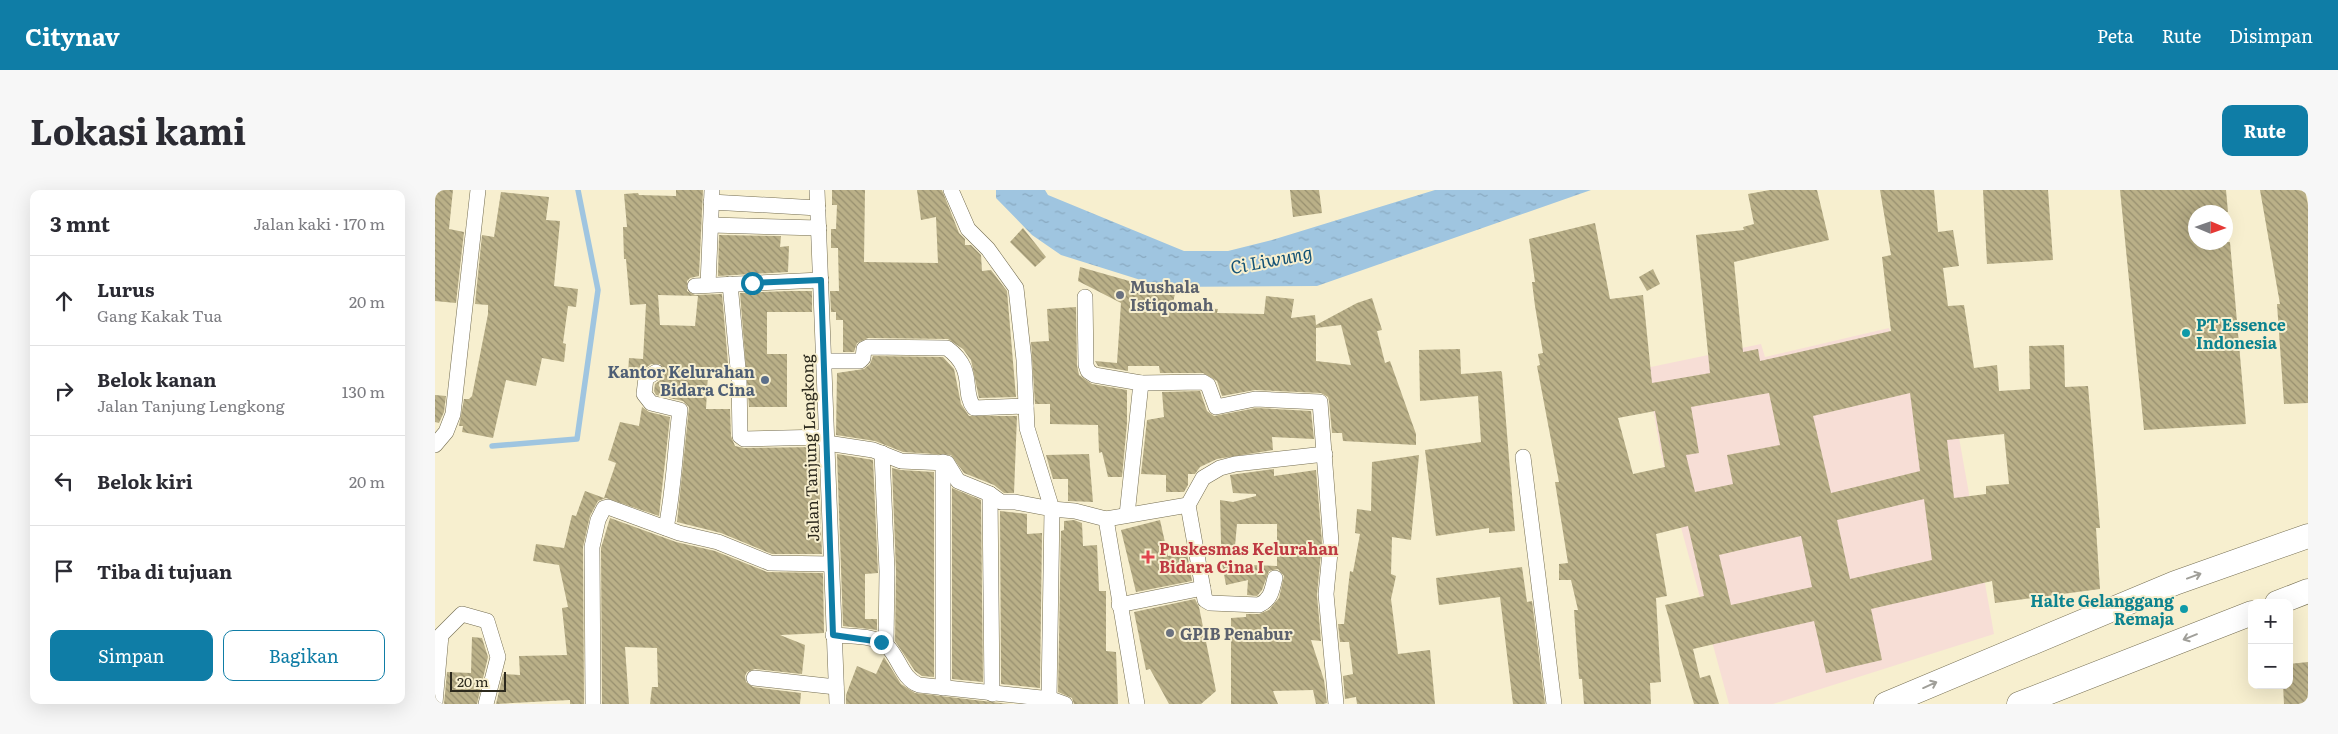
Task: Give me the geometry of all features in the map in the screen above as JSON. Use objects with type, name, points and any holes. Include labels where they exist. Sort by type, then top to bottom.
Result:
[{"type":"main road","points":[[1885,704],[2175,583],[2308,536]]},
{"type":"main road","points":[[2287,599],[2308,590]]},
{"type":"main road","points":[[2019,704],[2248,615]]},
{"type":"street","points":[[435,445],[446,432],[453,414],[478,190]]},
{"type":"street","name":"Jalan Tanjung Lengkong","points":[[817,190],[837,704]]},
{"type":"street","points":[[951,190],[968,229],[988,249],[1015,288],[1024,360],[1027,428],[1052,508],[1049,699]]},
{"type":"street","points":[[818,208],[711,196],[711,225],[701,286],[821,280]]},
{"type":"street","points":[[711,225],[819,228]]},
{"type":"street","points":[[730,284],[739,379],[740,436],[744,439],[826,440],[882,453],[901,461],[943,462],[949,465],[958,481],[989,494],[1003,503],[1015,502],[1075,511],[1106,520],[1188,505]]},
{"type":"street","points":[[1085,297],[1086,365],[1088,371],[1094,375],[1141,383],[1203,382],[1208,385],[1216,407],[1255,400],[1318,401],[1321,404],[1331,542],[1326,594],[1336,704]]},
{"type":"street","points":[[823,361],[860,361],[863,358],[865,349],[868,347],[947,348],[957,357],[966,372],[971,404],[974,408],[1027,406]]},
{"type":"street","points":[[656,372],[646,378],[644,394],[651,404],[680,410],[673,471],[674,492],[666,528]]},
{"type":"street","points":[[1127,515],[1141,383]]},
{"type":"street","points":[[882,453],[887,570],[886,645]]},
{"type":"street","points":[[1275,578],[1266,602],[1259,604],[1210,602],[1205,600],[1188,505],[1203,478],[1220,468],[1325,454]]},
{"type":"street","points":[[1523,458],[1554,704]]},
{"type":"street","points":[[943,462],[943,688]]},
{"type":"street","points":[[989,494],[992,694]]},
{"type":"street","points":[[593,704],[592,547],[598,520],[604,508],[608,507],[666,528],[719,542],[770,563],[831,564]]},
{"type":"street","points":[[1106,520],[1137,704]]},
{"type":"street","points":[[1119,605],[1203,588]]},
{"type":"street","points":[[435,703],[441,635],[462,614],[487,621],[498,657],[486,704]]},
{"type":"street","points":[[833,635],[870,639],[886,645],[914,684],[1049,699],[1065,704]]},
{"type":"street","points":[[754,678],[836,687]]},
{"type":"shaded area","points":[[1889,328],[1892,339],[1940,331],[1994,634],[1773,704],[1729,704],[1661,454],[1646,368],[1761,344],[1765,357]]},
{"type":"water","name":"Ci Liwung","points":[[996,190],[1045,190],[1048,195],[1184,251],[1228,251],[1272,240],[1435,190],[1591,190],[1317,286],[1163,287],[1061,255],[1032,235],[996,198]]},
{"type":"building","points":[[435,190],[453,190],[449,229],[464,232],[456,303],[435,301]]},
{"type":"building","points":[[676,190],[703,190],[699,276],[690,278],[687,281],[687,291],[695,295],[722,294],[729,375],[708,374],[706,409],[730,409],[731,436],[735,446],[744,448],[818,447],[822,554],[772,554],[721,533],[677,522],[689,407],[683,401],[656,395],[654,391],[655,384],[664,377],[665,372],[660,364],[651,364],[638,374],[628,373],[629,358],[643,359],[646,304],[630,305],[626,259],[624,259],[623,227],[627,227],[624,194],[638,193],[639,195],[676,196]],"holes":[[[658,295],[698,296],[695,326],[660,325]]]},
{"type":"building","points":[[832,190],[865,190],[864,262],[938,263],[936,217],[921,220],[917,190],[942,190],[959,233],[965,239],[965,245],[971,245],[981,255],[982,271],[991,270],[1007,291],[1016,397],[979,398],[971,360],[963,349],[948,339],[868,338],[857,343],[854,352],[843,352],[843,320],[836,320],[836,312],[831,312],[830,291],[839,291],[838,248],[831,248],[831,229],[836,229],[837,205],[832,205]]},
{"type":"building","points":[[1290,190],[1319,190],[1322,213],[1293,217]]},
{"type":"building","points":[[1770,190],[1817,190],[1829,240],[1734,262],[1743,352],[1758,349],[1760,361],[1891,331],[1882,257],[1891,255],[1880,190],[1934,190],[1938,232],[1953,230],[1959,266],[1943,268],[1948,306],[1964,305],[1974,368],[1997,365],[1999,391],[2030,389],[2029,346],[2064,345],[2065,387],[2088,386],[2100,528],[2096,528],[2100,589],[1995,603],[1992,581],[1871,609],[1882,660],[1826,673],[1814,621],[1693,649],[1700,678],[1710,675],[1719,704],[1694,704],[1665,605],[1704,596],[1688,526],[1656,534],[1667,596],[1656,598],[1661,682],[1650,683],[1651,704],[1584,704],[1582,679],[1579,679],[1574,610],[1578,610],[1571,580],[1559,580],[1559,564],[1568,563],[1555,482],[1559,482],[1537,366],[1540,365],[1538,354],[1543,353],[1532,282],[1535,282],[1529,239],[1595,223],[1610,299],[1643,295],[1652,383],[1710,373],[1696,235],[1744,230],[1743,227],[1754,224],[1748,194]],"holes":[[[1769,393],[1780,445],[1727,455],[1733,484],[1695,492],[1686,455],[1699,453],[1691,407]],[[1910,393],[1920,471],[1831,493],[1813,416]],[[1655,411],[1665,467],[1633,474],[1618,418]],[[2004,434],[2009,484],[1986,486],[1986,494],[1954,498],[1947,440]],[[1924,499],[1932,560],[1850,579],[1837,520]],[[1801,536],[1812,587],[1731,605],[1719,555]]]},
{"type":"building","points":[[1983,190],[2048,190],[2053,260],[1987,264]]},
{"type":"building","name":"PT Essence Indonesia","points":[[2120,190],[2226,190],[2227,205],[2188,205],[2188,250],[2231,250],[2246,424],[2144,430]]},
{"type":"building","points":[[2260,190],[2305,190],[2308,205],[2308,403],[2284,404],[2277,304],[2280,304]]},
{"type":"building","points":[[501,192],[549,197],[546,220],[560,221],[554,286],[578,289],[576,307],[568,306],[563,343],[566,344],[564,362],[542,358],[536,386],[506,380],[493,438],[462,432],[463,426],[459,426],[464,399],[469,399],[472,396],[488,314],[488,305],[475,304],[482,235],[494,237]]},
{"type":"building","points":[[1023,228],[1046,257],[1035,267],[1010,242]]},
{"type":"building","points":[[719,235],[781,236],[780,247],[789,246],[788,272],[718,276]]},
{"type":"building","points":[[1080,267],[1175,294],[1172,306],[1218,309],[1217,313],[1264,314],[1266,296],[1294,299],[1291,318],[1315,315],[1316,325],[1357,303],[1372,298],[1382,330],[1377,331],[1385,363],[1390,361],[1416,434],[1416,445],[1343,441],[1342,433],[1332,433],[1328,397],[1321,393],[1255,390],[1222,396],[1217,381],[1203,373],[1160,373],[1159,366],[1128,366],[1128,371],[1098,366],[1095,361],[1117,363],[1121,303],[1078,281]],"holes":[[[1341,325],[1351,365],[1316,361],[1316,328]]]},
{"type":"building","points":[[1653,269],[1660,284],[1647,291],[1639,277]]},
{"type":"building","points":[[812,291],[812,312],[767,312],[767,354],[787,354],[787,407],[749,407],[740,293]]},
{"type":"building","points":[[1076,307],[1077,365],[1079,375],[1092,384],[1127,390],[1127,423],[1122,477],[1108,477],[1102,452],[1099,453],[1098,425],[1050,424],[1050,404],[1035,404],[1031,342],[1049,341],[1047,309]]},
{"type":"building","points":[[1460,349],[1461,374],[1501,371],[1502,373],[1515,531],[1489,533],[1489,528],[1436,536],[1425,450],[1481,442],[1478,396],[1420,401],[1419,350]]},
{"type":"building","points":[[873,356],[943,357],[954,369],[961,404],[969,416],[1017,416],[1014,493],[1004,493],[994,485],[964,473],[951,455],[903,452],[875,441],[836,435],[837,373],[864,369],[870,364]]},
{"type":"building","points":[[1200,391],[1207,411],[1214,416],[1256,408],[1311,411],[1314,439],[1272,437],[1273,450],[1217,459],[1200,467],[1195,474],[1188,474],[1188,485],[1184,492],[1166,492],[1166,475],[1141,474],[1147,420],[1164,417],[1162,392]]},
{"type":"building","points":[[435,395],[446,396],[444,412],[439,423],[435,422]]},
{"type":"building","points":[[642,407],[649,412],[670,417],[659,516],[606,498],[598,501],[590,516],[583,547],[584,704],[570,704],[570,700],[496,704],[503,674],[520,675],[519,656],[567,655],[562,608],[568,607],[559,565],[533,561],[536,544],[564,548],[572,515],[576,516],[585,491],[604,498],[616,463],[608,460],[620,422],[639,426]]},
{"type":"building","points":[[837,454],[873,460],[878,573],[865,574],[865,619],[877,619],[877,630],[843,626]]},
{"type":"building","points":[[1089,454],[1093,502],[1068,501],[1068,479],[1053,479],[1046,455]]},
{"type":"building","points":[[1419,455],[1411,540],[1392,537],[1391,574],[1396,576],[1391,599],[1398,654],[1430,650],[1435,704],[1357,704],[1356,697],[1345,699],[1343,676],[1353,674],[1349,642],[1340,642],[1338,624],[1344,624],[1350,571],[1353,572],[1360,534],[1355,533],[1357,509],[1371,511],[1372,462]]},
{"type":"building","points":[[892,468],[934,472],[934,677],[922,676],[915,671],[895,641],[896,571]]},
{"type":"building","points":[[1274,469],[1274,476],[1316,470],[1322,542],[1317,595],[1321,641],[1311,640],[1324,680],[1327,703],[1323,704],[1316,704],[1313,690],[1273,691],[1278,704],[1231,704],[1231,618],[1246,617],[1246,614],[1259,614],[1269,610],[1279,598],[1284,576],[1278,569],[1269,571],[1262,590],[1257,596],[1247,595],[1248,580],[1226,585],[1222,564],[1277,566],[1277,524],[1237,524],[1235,546],[1221,544],[1220,500],[1233,502],[1256,496],[1256,494],[1233,493],[1230,475]]},
{"type":"building","points":[[952,488],[981,500],[983,682],[952,679]]},
{"type":"building","points":[[1000,511],[1027,514],[1027,534],[1042,533],[1040,688],[1001,684]]},
{"type":"building","points":[[610,518],[676,542],[715,551],[767,572],[823,573],[824,633],[780,635],[805,645],[802,674],[755,669],[747,672],[745,676],[746,682],[753,687],[801,693],[800,704],[650,704],[652,687],[658,687],[657,648],[625,647],[629,704],[602,704],[601,548]]},
{"type":"building","points":[[1074,520],[1082,523],[1083,546],[1097,545],[1099,591],[1106,591],[1106,651],[1116,652],[1118,704],[1074,704],[1072,698],[1058,692],[1061,531],[1064,530],[1064,521]]},
{"type":"building","name":"Puskesmas Kelurahan Bidara Cina I","points":[[1160,520],[1168,556],[1187,553],[1192,581],[1136,592],[1121,530]]},
{"type":"building","points":[[1522,567],[1527,602],[1532,601],[1545,704],[1513,704],[1500,597],[1439,605],[1436,578]]},
{"type":"building","name":"GPIB Penabur","points":[[1195,599],[1199,607],[1216,691],[1201,704],[1169,704],[1150,669],[1146,670],[1134,612]]},
{"type":"building","points":[[472,637],[482,638],[488,657],[477,704],[444,704],[447,672],[471,673]]},
{"type":"building","points":[[884,657],[901,684],[915,693],[1009,704],[846,704],[846,695],[857,666],[876,674]]},
{"type":"building","points":[[2308,662],[2308,704],[2284,704],[2283,689],[2293,689],[2293,664]]},
{"type":"waterway","points":[[492,446],[577,439],[598,290],[578,190]]},
{"type":"place","name":"Mushala Istiqomah","points":[[1120,295]]},
{"type":"place","name":"PT Essence Indonesia","points":[[2186,333]]},
{"type":"place","name":"Kantor Kelurahan Bidara Cina","points":[[765,380]]},
{"type":"place","name":"Puskesmas Kelurahan Bidara Cina I","points":[[1148,557]]},
{"type":"place","name":"Halte Gelanggang Remaja","points":[[2184,609]]},
{"type":"place","name":"GPIB Penabur","points":[[1170,633]]},
{"type":"route","points":[[752,283],[821,280],[833,635],[881,642]]}]
